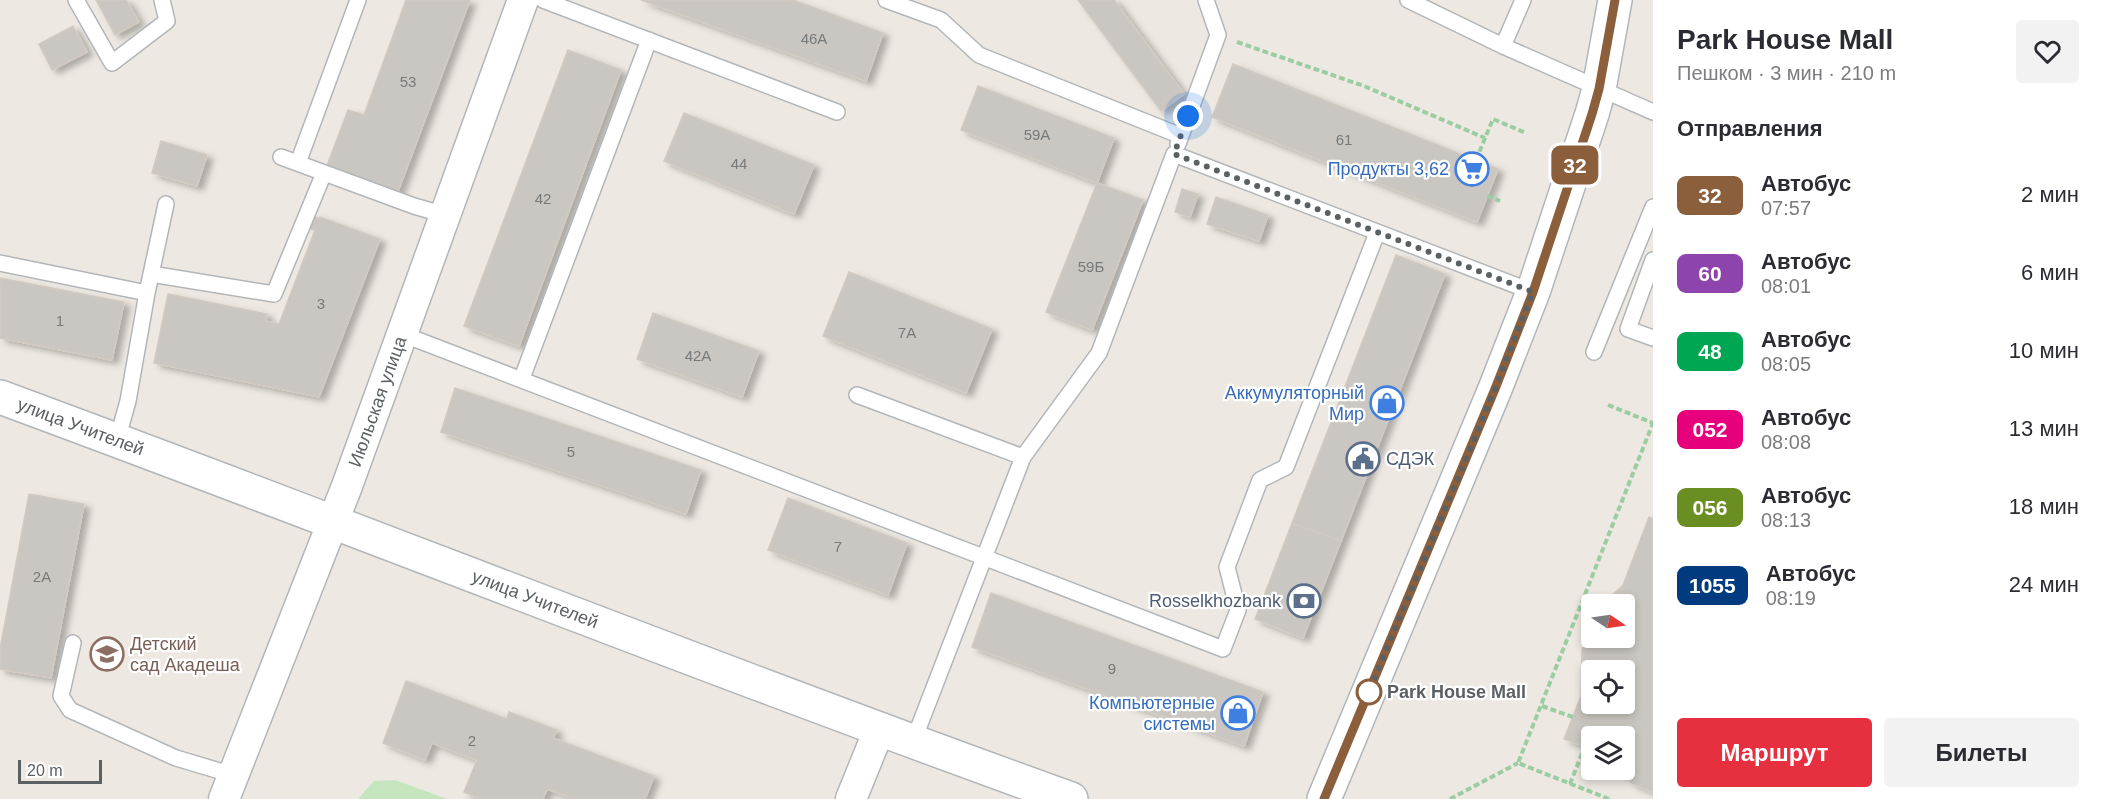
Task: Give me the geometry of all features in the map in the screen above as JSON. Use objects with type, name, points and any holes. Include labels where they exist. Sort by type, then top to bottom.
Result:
[{"type":"street","name":"Июльская улица","points":[[229,787],[334,522],[523,0]]},
{"type":"street","points":[[1324,799],[1495,389],[1533,292],[1599,89],[1615,0]]},
{"type":"street","name":"улица Учителей","points":[[0,397],[879,730],[1071,799]]},
{"type":"street","points":[[851,799],[879,730]]},
{"type":"lane","points":[[76,0],[112,63],[167,21],[162,0]]},
{"type":"lane","points":[[298,163],[358,0]]},
{"type":"lane","points":[[543,0],[837,112]]},
{"type":"lane","points":[[886,0],[941,20],[979,55],[1181,136]]},
{"type":"lane","points":[[914,742],[1023,457],[1099,353],[1218,35],[1206,0]]},
{"type":"lane","points":[[1408,0],[1503,46],[1653,112]]},
{"type":"lane","points":[[1503,46],[1522,0]]},
{"type":"lane","points":[[522,378],[649,40]]},
{"type":"lane","points":[[1174,154],[1533,292]]},
{"type":"lane","points":[[281,157],[414,206],[445,215]]},
{"type":"lane","points":[[151,274],[274,294],[324,173]]},
{"type":"lane","points":[[117,441],[128,401],[147,292],[166,204]]},
{"type":"lane","points":[[1594,352],[1653,207]]},
{"type":"lane","points":[[402,334],[522,378],[1223,649],[1238,610],[1227,567],[1260,480],[1286,467],[1377,233]]},
{"type":"lane","points":[[1653,260],[1628,329],[1653,338]]},
{"type":"lane","points":[[0,263],[147,292]]},
{"type":"lane","points":[[857,395],[1023,457]]},
{"type":"lane","points":[[74,643],[61,696],[69,711],[176,758],[229,787]]},
{"type":"path","points":[[1218,35],[1364,86],[1485,138]]},
{"type":"path","points":[[1476,160],[1492,119],[1526,133]]},
{"type":"path","points":[[1487,196],[1500,201]]},
{"type":"path","points":[[1450,799],[1518,763],[1542,706],[1653,423],[1608,405]]},
{"type":"path","points":[[1542,706],[1573,717]]},
{"type":"path","points":[[1570,783],[1581,757]]},
{"type":"path","points":[[1518,763],[1609,799]]},
{"type":"green space","points":[[395,780],[447,799],[358,799],[374,781]]},
{"type":"building","points":[[96,0],[126,0],[139,22],[115,35]]},
{"type":"building","points":[[406,0],[470,0],[397,194],[326,168],[348,110],[364,115]]},
{"type":"building","points":[[641,0],[793,0],[883,33],[866,81]]},
{"type":"building","points":[[1078,0],[1114,0],[1184,94],[1161,111]]},
{"type":"building","points":[[73,26],[87,52],[52,70],[39,44]]},
{"type":"building","points":[[568,50],[621,70],[519,346],[464,326]]},
{"type":"building","points":[[1233,64],[1498,169],[1477,222],[1212,117]]},
{"type":"building","points":[[978,86],[1114,138],[1097,183],[961,130]]},
{"type":"building","points":[[684,113],[814,165],[794,214],[664,161]]},
{"type":"building","points":[[161,141],[207,155],[197,186],[152,173]]},
{"type":"building","points":[[1097,183],[1143,200],[1092,330],[1046,312]]},
{"type":"building","points":[[1182,189],[1198,194],[1190,217],[1175,212]]},
{"type":"building","points":[[1216,197],[1268,215],[1259,241],[1207,224]]},
{"type":"building","points":[[313,216],[380,239],[319,397],[154,363],[168,294],[267,314],[266,321],[279,324],[315,230],[309,228]]},
{"type":"building","points":[[1396,255],[1445,274],[1341,541],[1292,523]]},
{"type":"building","points":[[849,272],[992,329],[966,393],[823,336]]},
{"type":"building","points":[[0,278],[124,302],[112,360],[0,338]]},
{"type":"building","points":[[653,313],[759,351],[742,397],[637,359]]},
{"type":"building","points":[[455,388],[701,470],[686,514],[441,432]]},
{"type":"building","points":[[29,494],[84,504],[51,678],[0,669],[0,649]]},
{"type":"building","points":[[788,498],[907,543],[888,595],[768,550]]},
{"type":"building","points":[[1649,517],[1653,519],[1653,792],[1629,780],[1635,780],[1635,726],[1581,726],[1581,745],[1564,739],[1581,696],[1581,714],[1635,714],[1635,660],[1582,660],[1583,648],[1635,648],[1635,594],[1614,594],[1623,585]]},
{"type":"building","points":[[1292,523],[1341,541],[1303,638],[1255,619]]},
{"type":"building","points":[[991,593],[1263,692],[1244,746],[972,647]]},
{"type":"building","points":[[406,681],[507,719],[509,712],[557,730],[553,738],[654,776],[645,799],[575,799],[547,789],[543,799],[482,799],[464,792],[477,760],[432,743],[425,760],[383,743]]},
{"type":"bus line","name":"32","points":[[1324,799],[1495,389],[1533,292],[1592,114],[1599,89],[1615,0]]},
{"type":"place","name":"Продукты 3,62","points":[[1472,169]]},
{"type":"place","name":"Аккумуляторный Мир","points":[[1387,403]]},
{"type":"place","name":"СДЭК","points":[[1363,459]]},
{"type":"place","name":"Rosselkhozbank","points":[[1304,601]]},
{"type":"place","name":"Детский сад Акадеша","points":[[107,654]]},
{"type":"place","name":"Park House Mall","points":[[1369,692]]},
{"type":"place","name":"Компьютерные системы","points":[[1238,713]]},
{"type":"route","points":[[1188,116],[1174,154],[1533,292],[1365,701],[1369,692]]}]
